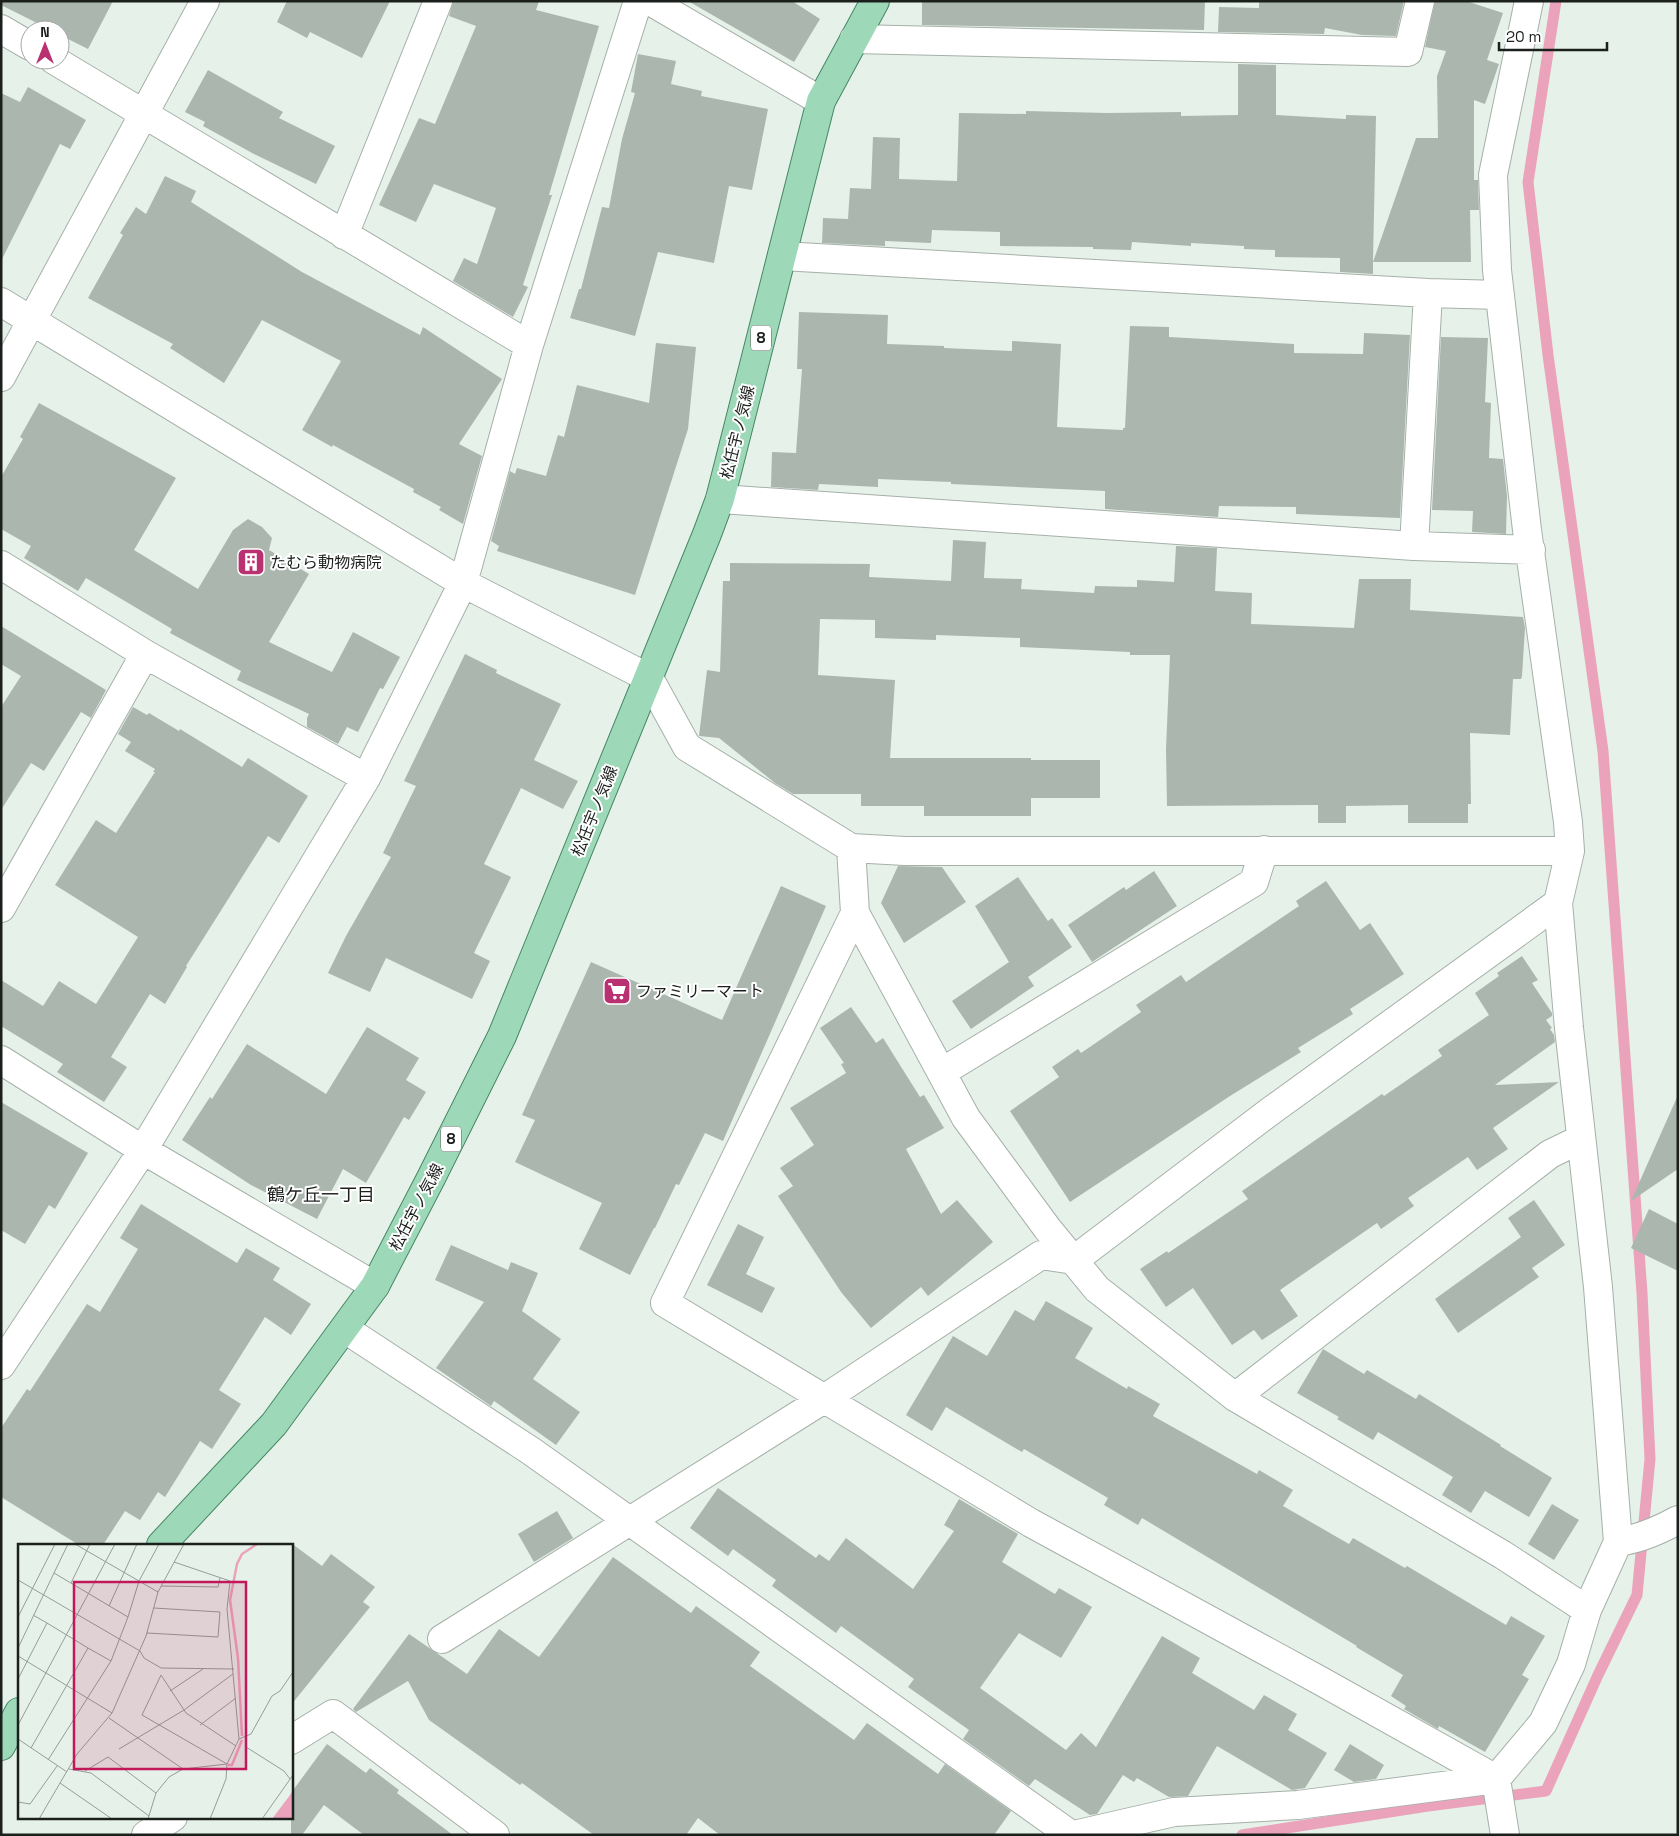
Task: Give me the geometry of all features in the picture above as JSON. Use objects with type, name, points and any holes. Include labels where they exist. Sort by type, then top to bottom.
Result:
[{"type":"main road","name":"松任宇ノ気線","points":[[162,1544],[274,1424],[375,1286],[432,1178],[502,1036],[649,678],[720,498],[821,101],[875,1]]},
{"type":"main road","points":[[1,1746],[18,1714]]},
{"type":"street","points":[[1,377],[205,1]]},
{"type":"street","points":[[344,235],[438,1]]},
{"type":"street","points":[[1,1364],[143,1150],[366,778],[463,583],[528,345],[638,1]]},
{"type":"street","points":[[650,1],[821,101]]},
{"type":"street","points":[[854,39],[1408,52],[1420,1]]},
{"type":"street","points":[[344,1329],[531,1451],[1072,1835],[1174,1812],[1298,1805],[1496,1781],[1543,1723],[1571,1664],[1587,1610],[1647,1533],[1598,1297],[1558,903],[1570,852],[1568,822],[1531,550],[1497,270],[1493,175],[1530,1]]},
{"type":"street","points":[[1,29],[20,40]]},
{"type":"street","points":[[70,69],[528,345]]},
{"type":"street","points":[[782,256],[1428,293],[1500,295]]},
{"type":"street","points":[[1414,546],[1428,293]]},
{"type":"street","points":[[1,302],[463,583],[649,678],[687,746],[852,848],[905,851],[1264,850],[1570,852]]},
{"type":"street","points":[[720,498],[1414,546],[1531,550]]},
{"type":"street","points":[[1,565],[145,654],[366,778]]},
{"type":"street","points":[[1,908],[145,654]]},
{"type":"street","points":[[852,848],[855,913],[966,1118],[1048,1228],[1097,1288],[1235,1397],[1502,1555],[1587,1610]]},
{"type":"street","points":[[942,1072],[1254,882],[1264,850]]},
{"type":"street","points":[[442,1639],[824,1399],[1041,1254],[1074,1260],[1272,1110],[1558,903]]},
{"type":"street","points":[[855,913],[664,1303],[1031,1523],[1320,1680],[1496,1781]]},
{"type":"street","points":[[1,1060],[143,1150],[375,1286]]},
{"type":"street","points":[[1235,1397],[1550,1154],[1581,1140]]},
{"type":"street","points":[[292,1739],[332,1714],[495,1835]]},
{"type":"street","points":[[1496,1781],[1504,1828]]},
{"type":"street","points":[[146,1835],[172,1818]]},
{"type":"building","points":[[1,1],[113,1],[88,49],[70,40],[70,20],[31,20],[1,5]]},
{"type":"building","points":[[287,1],[390,1],[362,58],[310,32],[307,38],[277,22]]},
{"type":"building","points":[[453,1],[539,1],[536,10],[599,26],[549,195],[552,195],[523,285],[528,287],[513,317],[453,281],[464,258],[477,264],[496,208],[434,184],[416,222],[379,205],[419,118],[435,124],[476,26],[449,16]]},
{"type":"building","points":[[688,1],[792,1],[820,19],[794,62]]},
{"type":"building","points":[[922,1],[1205,1],[1204,30],[922,25]]},
{"type":"building","points":[[1259,1],[1404,1],[1396,36],[1362,35],[1325,28],[1324,34],[1218,32],[1219,7],[1259,8]]},
{"type":"building","points":[[1435,1],[1466,1],[1503,13],[1487,60],[1499,64],[1485,104],[1474,100],[1474,180],[1478,180],[1479,210],[1470,210],[1471,262],[1373,262],[1416,138],[1438,138],[1437,76],[1446,51],[1425,47]]},
{"type":"building","points":[[638,54],[676,61],[671,84],[702,91],[701,96],[768,109],[752,190],[729,186],[714,263],[658,252],[635,336],[570,318],[579,289],[581,289],[602,207],[609,208],[622,139],[635,93],[631,92]]},
{"type":"building","points":[[1238,64],[1276,65],[1276,115],[1346,119],[1346,115],[1376,116],[1373,274],[1340,272],[1340,258],[1275,257],[1275,250],[1244,249],[1244,246],[1191,243],[1191,246],[1132,242],[1131,250],[1093,249],[1093,247],[1000,246],[1000,232],[932,230],[931,243],[885,241],[885,246],[822,243],[823,218],[848,219],[850,188],[871,189],[873,137],[900,138],[899,179],[957,181],[959,113],[1026,114],[1026,111],[1181,112],[1181,116],[1238,115]]},
{"type":"building","points":[[208,70],[283,112],[279,118],[335,146],[316,184],[254,154],[203,126],[205,122],[185,112]]},
{"type":"building","points":[[28,87],[86,120],[70,149],[60,144],[1,261],[1,93],[20,102]]},
{"type":"building","points":[[165,176],[196,191],[191,202],[302,272],[420,335],[423,327],[502,379],[459,444],[482,456],[463,524],[439,510],[441,507],[413,492],[414,489],[302,430],[341,361],[262,320],[224,383],[170,348],[173,344],[88,298],[123,235],[120,233],[136,207],[146,214]]},
{"type":"building","points":[[799,312],[888,315],[887,344],[1012,351],[1012,341],[1061,344],[1057,427],[1123,430],[1125,428],[1130,326],[1169,327],[1169,337],[1294,344],[1294,353],[1363,354],[1364,333],[1410,335],[1400,518],[1296,514],[1296,507],[1219,506],[1218,517],[1105,509],[1105,491],[951,484],[951,482],[878,479],[878,487],[819,484],[818,490],[771,487],[772,452],[796,453],[802,369],[797,369]]},
{"type":"building","points":[[1441,337],[1488,338],[1485,402],[1491,403],[1489,458],[1503,459],[1507,496],[1506,534],[1472,532],[1473,511],[1432,510]]},
{"type":"building","points":[[656,343],[696,347],[688,429],[635,595],[497,551],[499,546],[491,541],[510,471],[515,474],[517,468],[546,476],[558,435],[564,437],[577,385],[649,403]]},
{"type":"building","points":[[39,403],[176,478],[134,550],[198,589],[233,530],[248,519],[262,527],[272,538],[269,550],[309,574],[269,642],[332,672],[353,632],[400,657],[383,689],[380,688],[358,732],[347,727],[338,744],[307,727],[309,714],[237,680],[241,671],[170,633],[172,629],[86,578],[78,591],[24,558],[31,546],[1,529],[1,477],[23,439],[20,437]]},
{"type":"building","points":[[953,540],[986,542],[984,578],[1022,579],[1021,589],[1094,593],[1095,586],[1137,587],[1137,580],[1174,582],[1176,546],[1217,548],[1215,591],[1252,593],[1251,624],[1354,628],[1359,579],[1411,579],[1410,610],[1523,617],[1525,628],[1522,676],[1521,679],[1513,679],[1510,735],[1470,733],[1471,804],[1468,804],[1468,823],[1408,823],[1408,805],[1346,806],[1346,823],[1318,823],[1318,805],[1167,806],[1166,749],[1170,655],[1130,655],[1130,652],[1020,647],[1020,638],[936,635],[936,640],[875,638],[875,620],[820,619],[818,675],[895,680],[890,758],[1100,760],[1100,798],[1031,798],[1031,816],[924,816],[924,806],[861,806],[861,794],[793,794],[775,783],[719,738],[699,736],[707,670],[720,672],[723,581],[730,581],[730,563],[870,564],[869,577],[951,581]]},
{"type":"building","points":[[1,626],[106,690],[91,718],[81,712],[44,771],[31,763],[1,810],[1,707],[21,676],[1,664]]},
{"type":"building","points":[[465,654],[497,670],[496,673],[561,704],[534,760],[578,781],[563,809],[521,788],[484,864],[511,877],[474,953],[490,961],[472,999],[386,958],[370,992],[328,973],[346,936],[391,857],[383,853],[416,786],[404,781]]},
{"type":"building","points":[[133,707],[147,715],[149,713],[179,731],[180,729],[242,767],[248,758],[308,796],[279,843],[268,836],[186,966],[165,1004],[150,994],[111,1057],[127,1067],[104,1102],[57,1072],[63,1064],[1,1026],[1,980],[43,1006],[59,981],[96,1004],[138,937],[55,885],[96,820],[116,833],[155,772],[153,772],[155,769],[125,751],[131,742],[118,734]]},
{"type":"building","points":[[898,866],[942,867],[966,902],[904,943],[881,903]]},
{"type":"building","points":[[1154,871],[1177,906],[1092,962],[1068,925],[1124,887],[1126,890]]},
{"type":"building","points":[[1018,877],[1048,921],[1052,918],[1072,947],[1028,977],[1034,986],[971,1029],[952,1001],[1009,962],[975,906]]},
{"type":"building","points":[[1326,881],[1360,930],[1370,923],[1404,974],[1350,1009],[1353,1014],[1298,1048],[1301,1052],[1230,1096],[1070,1202],[1010,1111],[1059,1077],[1052,1067],[1078,1049],[1081,1053],[1141,1012],[1136,1005],[1181,975],[1186,982],[1299,906],[1296,901]]},
{"type":"building","points":[[781,886],[826,906],[723,1141],[705,1133],[679,1185],[676,1184],[630,1275],[579,1249],[602,1203],[515,1162],[535,1120],[522,1115],[591,962],[722,1020]]},
{"type":"building","points":[[1522,956],[1538,980],[1532,983],[1552,1013],[1552,1016],[1546,1020],[1552,1028],[1550,1029],[1554,1035],[1555,1042],[1495,1085],[1559,1082],[1493,1128],[1508,1149],[1477,1170],[1468,1157],[1408,1198],[1414,1206],[1381,1229],[1377,1223],[1280,1290],[1298,1316],[1262,1340],[1254,1330],[1232,1345],[1193,1288],[1166,1307],[1140,1269],[1167,1251],[1168,1253],[1248,1199],[1242,1191],[1382,1094],[1384,1096],[1442,1056],[1438,1050],[1489,1015],[1475,993],[1499,976],[1497,973]]},
{"type":"building","points":[[851,1007],[876,1043],[883,1038],[920,1097],[924,1095],[944,1128],[906,1149],[941,1214],[957,1200],[993,1242],[928,1296],[921,1287],[871,1328],[841,1292],[778,1196],[793,1186],[780,1168],[814,1145],[790,1108],[846,1073],[841,1064],[844,1063],[820,1028]]},
{"type":"building","points":[[367,1027],[419,1058],[406,1080],[426,1092],[409,1120],[404,1117],[366,1183],[343,1169],[317,1219],[251,1185],[182,1140],[210,1097],[212,1099],[247,1044],[326,1094]]},
{"type":"building","points":[[1678,1095],[1678,1169],[1631,1201]]},
{"type":"building","points":[[1,1102],[88,1153],[55,1209],[49,1205],[25,1244],[1,1230]]},
{"type":"building","points":[[1534,1200],[1565,1245],[1532,1268],[1539,1277],[1458,1333],[1435,1299],[1521,1237],[1508,1218]]},
{"type":"building","points":[[141,1204],[237,1263],[246,1248],[280,1268],[273,1280],[311,1304],[291,1335],[265,1317],[219,1390],[241,1404],[212,1449],[200,1441],[165,1497],[158,1492],[140,1520],[125,1511],[104,1544],[77,1544],[1,1497],[1,1428],[27,1389],[30,1391],[87,1304],[100,1312],[138,1249],[120,1238]]},
{"type":"building","points":[[1649,1209],[1678,1224],[1678,1271],[1631,1248]]},
{"type":"building","points":[[738,1224],[764,1237],[746,1274],[775,1288],[762,1313],[707,1285]]},
{"type":"building","points":[[451,1245],[508,1270],[511,1262],[538,1273],[522,1311],[561,1339],[533,1379],[580,1412],[556,1445],[494,1401],[491,1406],[436,1368],[484,1302],[435,1280]]},
{"type":"building","points":[[1046,1301],[1093,1328],[1075,1358],[1127,1389],[1128,1386],[1160,1404],[1153,1416],[1257,1474],[1259,1470],[1293,1490],[1283,1506],[1349,1544],[1353,1538],[1405,1568],[1407,1566],[1506,1625],[1511,1616],[1545,1636],[1522,1675],[1529,1679],[1485,1752],[1439,1726],[1438,1729],[1404,1709],[1406,1706],[1391,1696],[1403,1675],[1142,1518],[1138,1525],[1104,1505],[1108,1498],[1024,1449],[1022,1452],[946,1407],[932,1431],[906,1415],[953,1336],[987,1356],[1015,1310],[1034,1321]]},
{"type":"building","points":[[1323,1349],[1364,1374],[1367,1370],[1416,1399],[1419,1394],[1552,1478],[1529,1517],[1485,1491],[1471,1513],[1442,1495],[1453,1477],[1378,1432],[1373,1440],[1337,1419],[1339,1417],[1297,1393]]},
{"type":"building","points":[[718,1488],[816,1558],[819,1554],[829,1561],[846,1538],[913,1589],[954,1531],[944,1525],[959,1499],[1018,1534],[1002,1562],[1055,1594],[1059,1588],[1092,1607],[1061,1658],[1019,1633],[980,1688],[1066,1750],[1081,1733],[1096,1747],[1162,1636],[1200,1658],[1192,1673],[1254,1710],[1264,1695],[1297,1714],[1288,1730],[1327,1753],[1305,1788],[1292,1790],[1217,1746],[1188,1796],[1169,1797],[1137,1778],[1134,1782],[1123,1775],[1097,1814],[1090,1815],[1035,1779],[1029,1786],[963,1739],[969,1730],[908,1687],[914,1679],[841,1626],[836,1633],[772,1586],[776,1580],[733,1549],[728,1556],[690,1528]]},
{"type":"building","points":[[1552,1504],[1579,1520],[1554,1560],[1528,1544]]},
{"type":"building","points":[[557,1511],[573,1538],[534,1562],[518,1534]]},
{"type":"building","points":[[291,1543],[322,1566],[331,1554],[375,1587],[363,1602],[370,1607],[292,1704],[292,1544]]},
{"type":"building","points":[[613,1557],[691,1613],[696,1606],[760,1652],[750,1666],[854,1740],[867,1723],[938,1774],[945,1764],[1011,1811],[994,1835],[720,1835],[698,1818],[686,1835],[594,1835],[429,1720],[408,1681],[356,1712],[353,1709],[409,1634],[467,1674],[499,1629],[539,1657]]},
{"type":"building","points":[[327,1744],[366,1773],[370,1768],[399,1790],[397,1793],[453,1835],[364,1835],[324,1805],[302,1835],[291,1835],[292,1792]]},
{"type":"building","points":[[1350,1744],[1384,1765],[1376,1779],[1354,1782],[1334,1770]]},
{"type":"waterway","points":[[1242,1835],[1428,1806],[1546,1791],[1598,1675],[1637,1595],[1650,1459],[1642,1293],[1603,751],[1548,355],[1528,182],[1556,1]]},
{"type":"place","name":"たむら動物病院","points":[[251,562]]},
{"type":"place","name":"ファミリーマート","points":[[617,991]]},
{"type":"district","name":"鶴ケ丘一丁目","points":[[321,1195]]}]
